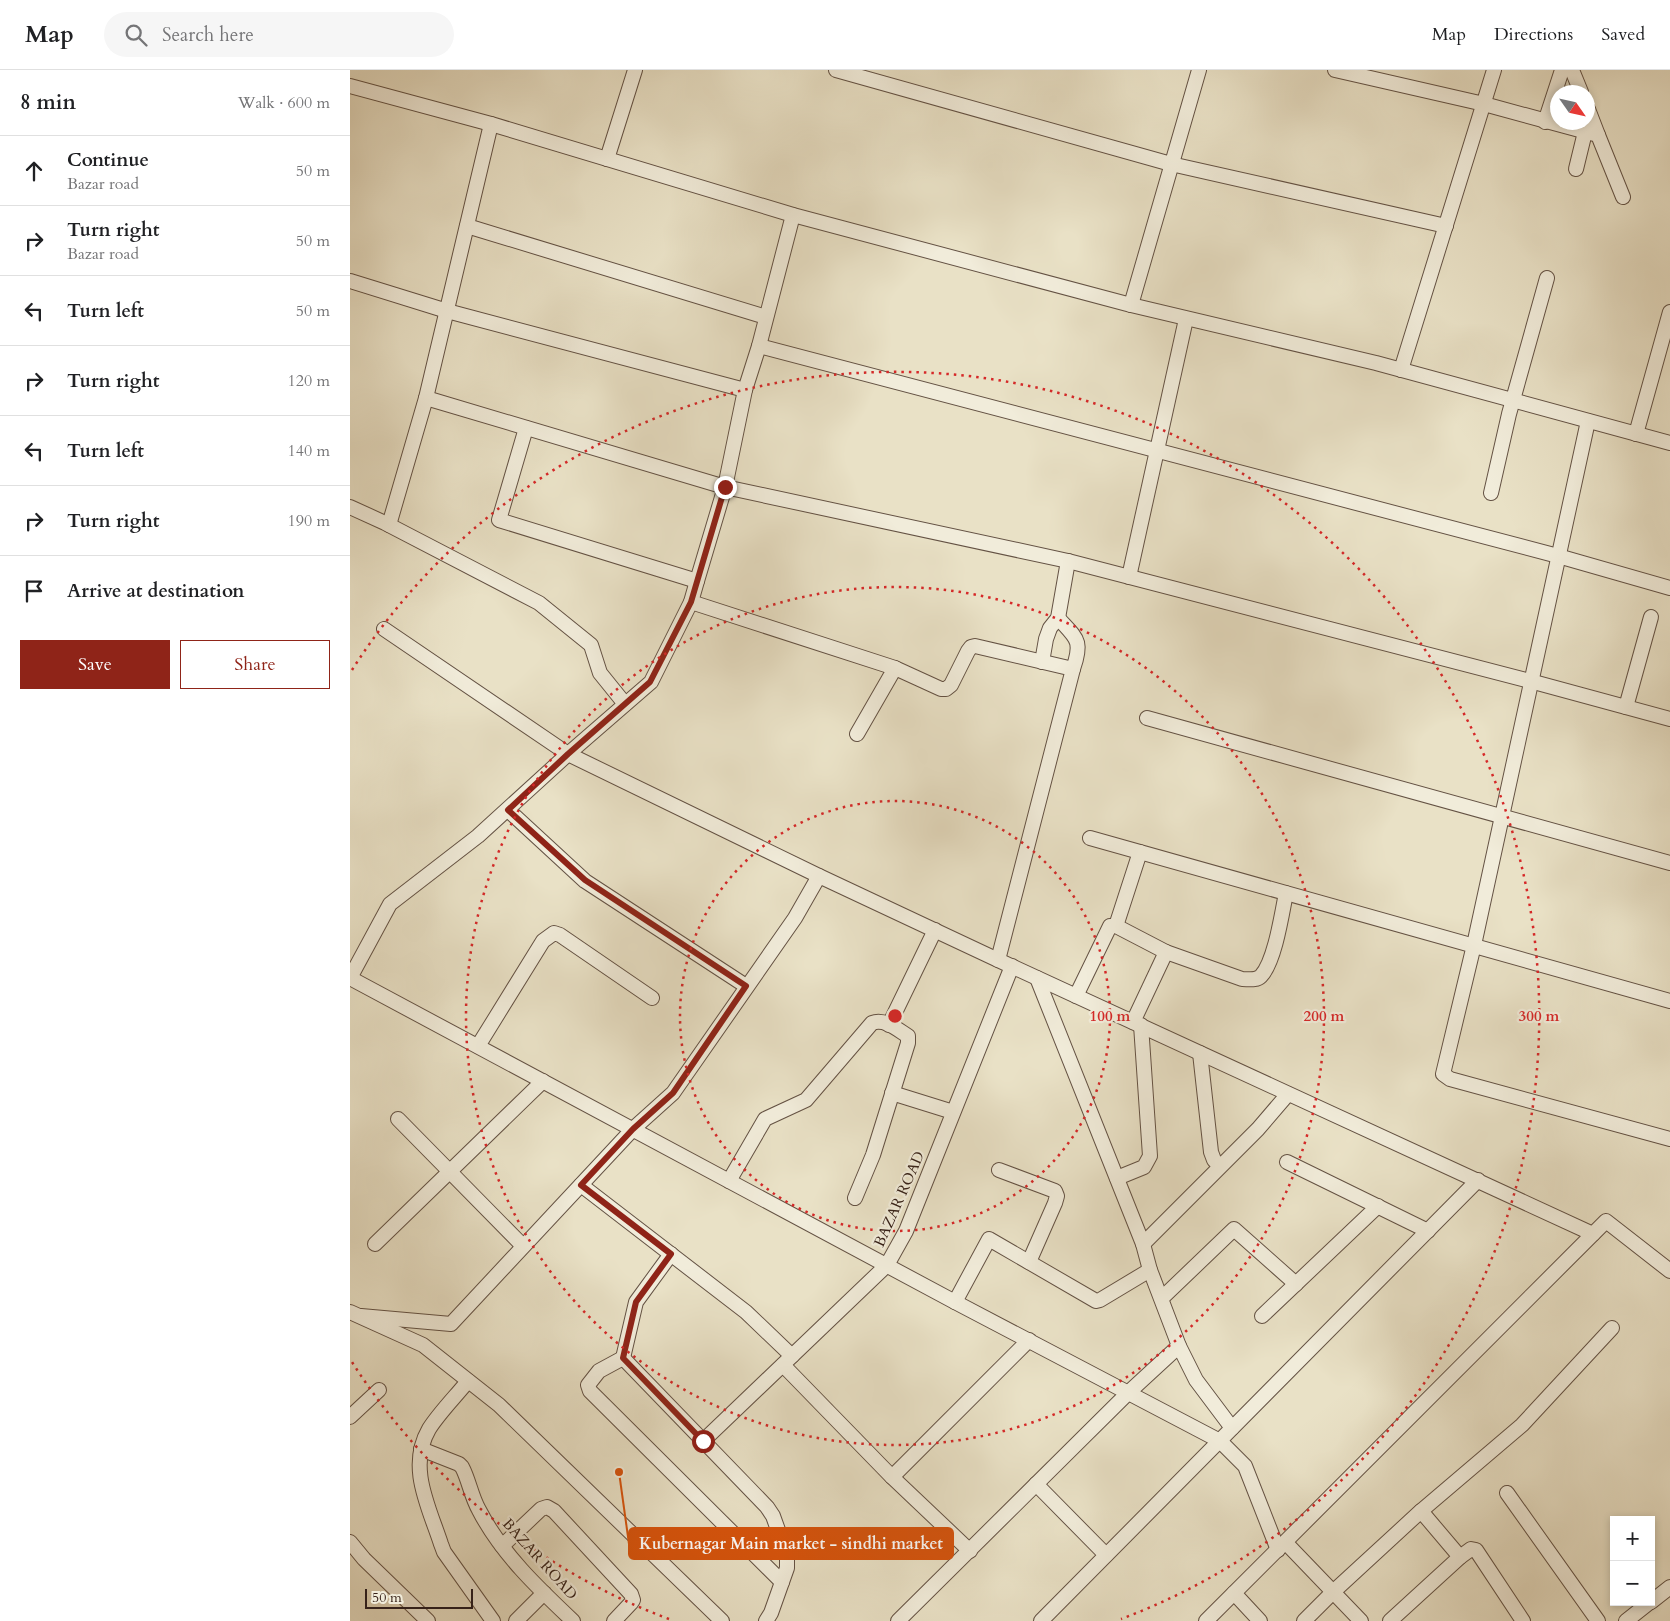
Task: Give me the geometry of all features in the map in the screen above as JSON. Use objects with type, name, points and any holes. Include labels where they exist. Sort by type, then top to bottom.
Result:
[{"type":"street","points":[[607,159],[635,70]]},
{"type":"street","points":[[836,70],[1171,164],[1446,226]]},
{"type":"street","points":[[1131,305],[1199,70]]},
{"type":"street","points":[[1335,70],[1484,104],[1591,134]]},
{"type":"street","points":[[1401,370],[1494,70]]},
{"type":"street","points":[[1546,122],[1562,70]]},
{"type":"street","points":[[1572,70],[1578,85]]},
{"type":"street","points":[[350,86],[491,124],[793,214],[1131,305],[1401,370],[1670,443]]},
{"type":"street","points":[[389,525],[426,398],[491,124]]},
{"type":"street","points":[[1591,130],[1623,197]]},
{"type":"street","points":[[1576,169],[1591,134]]},
{"type":"street","points":[[793,214],[759,346],[745,390],[725,487],[691,602],[650,682],[478,836],[390,904],[350,978],[955,1302],[1220,1441],[1246,1466],[1282,1546],[1333,1592],[1361,1621]]},
{"type":"street","points":[[467,226],[766,317]]},
{"type":"street","points":[[1491,494],[1508,414],[1547,278]]},
{"type":"street","points":[[350,281],[447,311],[745,390]]},
{"type":"street","points":[[1636,434],[1670,312]]},
{"type":"street","points":[[1129,576],[1186,319]]},
{"type":"street","points":[[759,346],[1558,556],[1670,588]]},
{"type":"street","points":[[426,398],[725,487],[1068,560],[1670,719]]},
{"type":"street","points":[[1588,421],[1474,945],[1443,1074],[1670,1139]]},
{"type":"street","points":[[526,428],[498,520],[697,581]]},
{"type":"street","points":[[350,507],[539,602],[591,645],[600,673],[625,704]]},
{"type":"street","points":[[1042,662],[1048,634],[1058,618],[1068,560]]},
{"type":"street","points":[[691,602],[895,668],[944,690],[951,685],[971,647],[975,646],[1073,669]]},
{"type":"street","points":[[1626,707],[1651,616]]},
{"type":"street","points":[[998,960],[1079,650],[1077,641],[1058,618]]},
{"type":"street","points":[[384,629],[568,754],[819,876],[998,960],[1593,1234]]},
{"type":"street","points":[[857,734],[895,668]]},
{"type":"street","points":[[1147,718],[1670,863]]},
{"type":"street","points":[[508,810],[585,880],[746,986]]},
{"type":"street","points":[[1090,838],[1670,1001]]},
{"type":"street","points":[[1116,926],[1140,852]]},
{"type":"street","points":[[356,1314],[450,1324],[633,1129],[673,1093],[795,918],[819,876]]},
{"type":"street","points":[[1076,996],[1110,926],[1116,926],[1166,952],[1242,979],[1253,980],[1260,977],[1267,966],[1274,946],[1286,892]]},
{"type":"street","points":[[889,1025],[935,930]]},
{"type":"street","points":[[478,1046],[543,941],[554,933],[560,935],[652,998]]},
{"type":"street","points":[[1117,1178],[1144,1167],[1150,1156],[1137,1023],[1166,952]]},
{"type":"street","name":"BAZAR ROAD","points":[[703,1441],[887,1265],[906,1231],[1012,966]]},
{"type":"street","points":[[1037,978],[1143,1244],[1150,1270],[1179,1346],[1196,1380],[1232,1428]]},
{"type":"street","points":[[729,1181],[765,1119],[806,1100],[872,1023],[879,1021],[908,1036],[908,1043],[872,1155],[855,1198]]},
{"type":"street","points":[[1200,1053],[1211,1152],[1214,1160],[1220,1166]]},
{"type":"street","points":[[375,1244],[543,1081]]},
{"type":"street","points":[[892,1093],[953,1112]]},
{"type":"street","points":[[1143,1244],[1258,1129],[1288,1094]]},
{"type":"street","points":[[398,1119],[523,1246]]},
{"type":"street","points":[[1287,1162],[1428,1231]]},
{"type":"street","points":[[999,1170],[1055,1191],[1057,1196],[1029,1262]]},
{"type":"street","points":[[1041,1621],[1478,1180]]},
{"type":"street","points":[[581,1185],[746,1312],[892,1477],[970,1550]]},
{"type":"street","points":[[1262,1316],[1378,1206]]},
{"type":"street","points":[[1206,1621],[1606,1221],[1670,1271]]},
{"type":"street","points":[[1162,1298],[1234,1229],[1296,1284]]},
{"type":"street","points":[[955,1302],[989,1239],[1096,1301],[1150,1270]]},
{"type":"street","points":[[671,1254],[636,1302],[623,1358],[599,1371],[588,1385],[590,1391],[782,1582]]},
{"type":"street","points":[[356,1314],[423,1345],[499,1405],[722,1621]]},
{"type":"street","points":[[1304,1621],[1421,1511],[1522,1425],[1612,1328]]},
{"type":"street","points":[[892,1477],[1029,1340]]},
{"type":"street","points":[[898,1621],[1128,1393],[1179,1346]]},
{"type":"street","points":[[623,1358],[767,1507],[773,1516],[787,1554],[787,1568],[771,1613],[766,1621]]},
{"type":"street","points":[[468,1380],[429,1429],[418,1462],[421,1483],[441,1544],[493,1621]]},
{"type":"street","points":[[350,1417],[379,1390]]},
{"type":"street","name":"BAZAR ROAD","points":[[421,1449],[459,1464],[465,1472],[478,1508],[502,1546],[544,1593],[574,1621]]},
{"type":"street","points":[[1036,1484],[1106,1555]]},
{"type":"street","points":[[1508,1492],[1598,1621]]},
{"type":"street","points":[[502,1546],[541,1510],[547,1508],[554,1511],[631,1594],[633,1600],[614,1621]]},
{"type":"street","points":[[1421,1511],[1460,1557]]},
{"type":"street","points":[[350,1542],[364,1559],[428,1621]]},
{"type":"street","points":[[1390,1621],[1471,1549],[1476,1550],[1523,1621]]},
{"type":"street","points":[[1655,1599],[1670,1587]]},
{"type":"street","points":[[516,1621],[544,1593]]},
{"type":"street","points":[[1234,1594],[1260,1621]]},
{"type":"street","points":[[1626,1621],[1646,1606]]},
{"type":"place","name":"Kubernagar Main market - sindhi market","points":[[619,1472]]},
{"type":"route","points":[[703,1441],[623,1358],[636,1302],[671,1254],[581,1185],[633,1129],[673,1093],[746,986],[585,880],[508,810],[650,682],[691,602],[725,487]]}]
